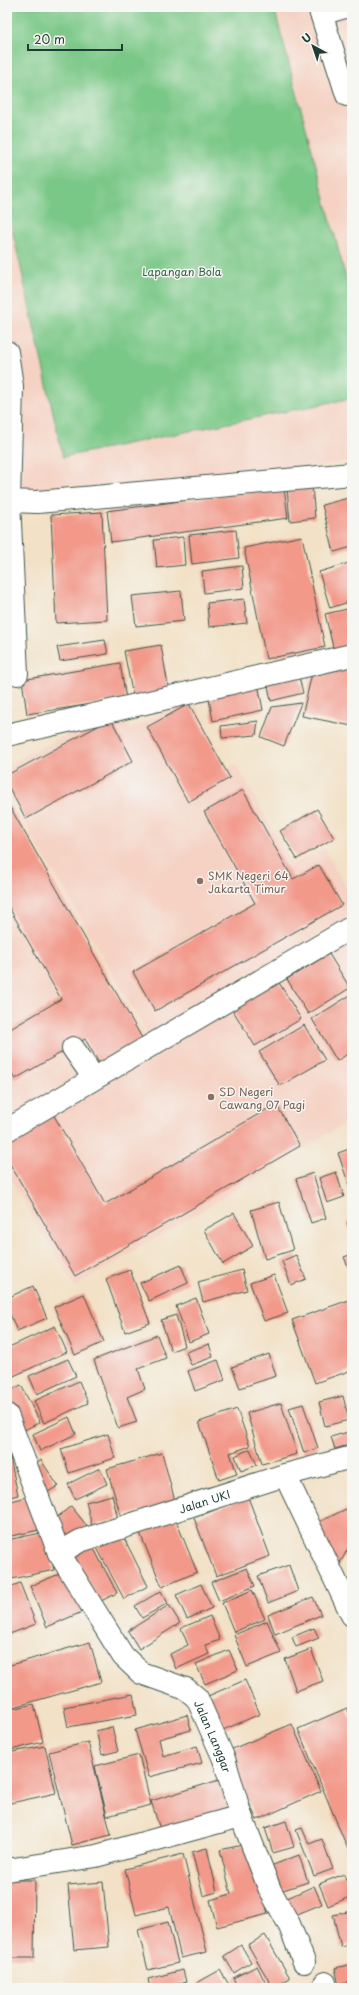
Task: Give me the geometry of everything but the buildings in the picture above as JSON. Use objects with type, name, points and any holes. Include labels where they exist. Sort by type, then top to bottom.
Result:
[{"type":"street","points":[[345,7],[320,10],[350,98]]},
{"type":"street","points":[[7,352],[12,386],[9,501],[17,674]]},
{"type":"street","points":[[9,501],[37,502],[352,474]]},
{"type":"street","points":[[7,735],[352,655]]},
{"type":"street","points":[[7,1130],[352,927]]},
{"type":"street","points":[[73,1048],[94,1078]]},
{"type":"street","name":"Jalan Langgar","points":[[7,1415],[59,1553],[123,1656],[141,1673],[186,1689],[197,1698],[224,1759],[241,1816],[270,1890],[289,1924],[304,1962]]},
{"type":"street","name":"Jalan UKI","points":[[59,1553],[80,1541],[285,1475],[352,1457]]},
{"type":"street","points":[[285,1475],[352,1615]]},
{"type":"street","points":[[7,1870],[96,1856],[241,1816]]},
{"type":"shaded area","name":"Lapangan Bola","points":[[7,7],[352,7],[352,461],[7,515]]},
{"type":"shaded area","name":"SMK Negeri 64 Jakarta Timur","points":[[191,696],[228,769],[236,764],[292,864],[324,848],[352,898],[352,918],[149,1036],[7,793],[7,765],[118,709],[130,730]]},
{"type":"shaded area","points":[[7,798],[149,1043],[7,1124]]},
{"type":"shaded area","name":"SD Negeri Cawang 07 Pagi","points":[[352,928],[352,1119],[75,1287],[7,1174],[7,1133]]},
{"type":"green space","name":"Lapangan Bola","points":[[7,7],[274,7],[352,301],[352,398],[63,457],[7,206]]},
{"type":"place","name":"SMK Negeri 64 Jakarta Timur","points":[[200,881]]},
{"type":"place","name":"SD Negeri Cawang 07 Pagi","points":[[211,1097]]}]
